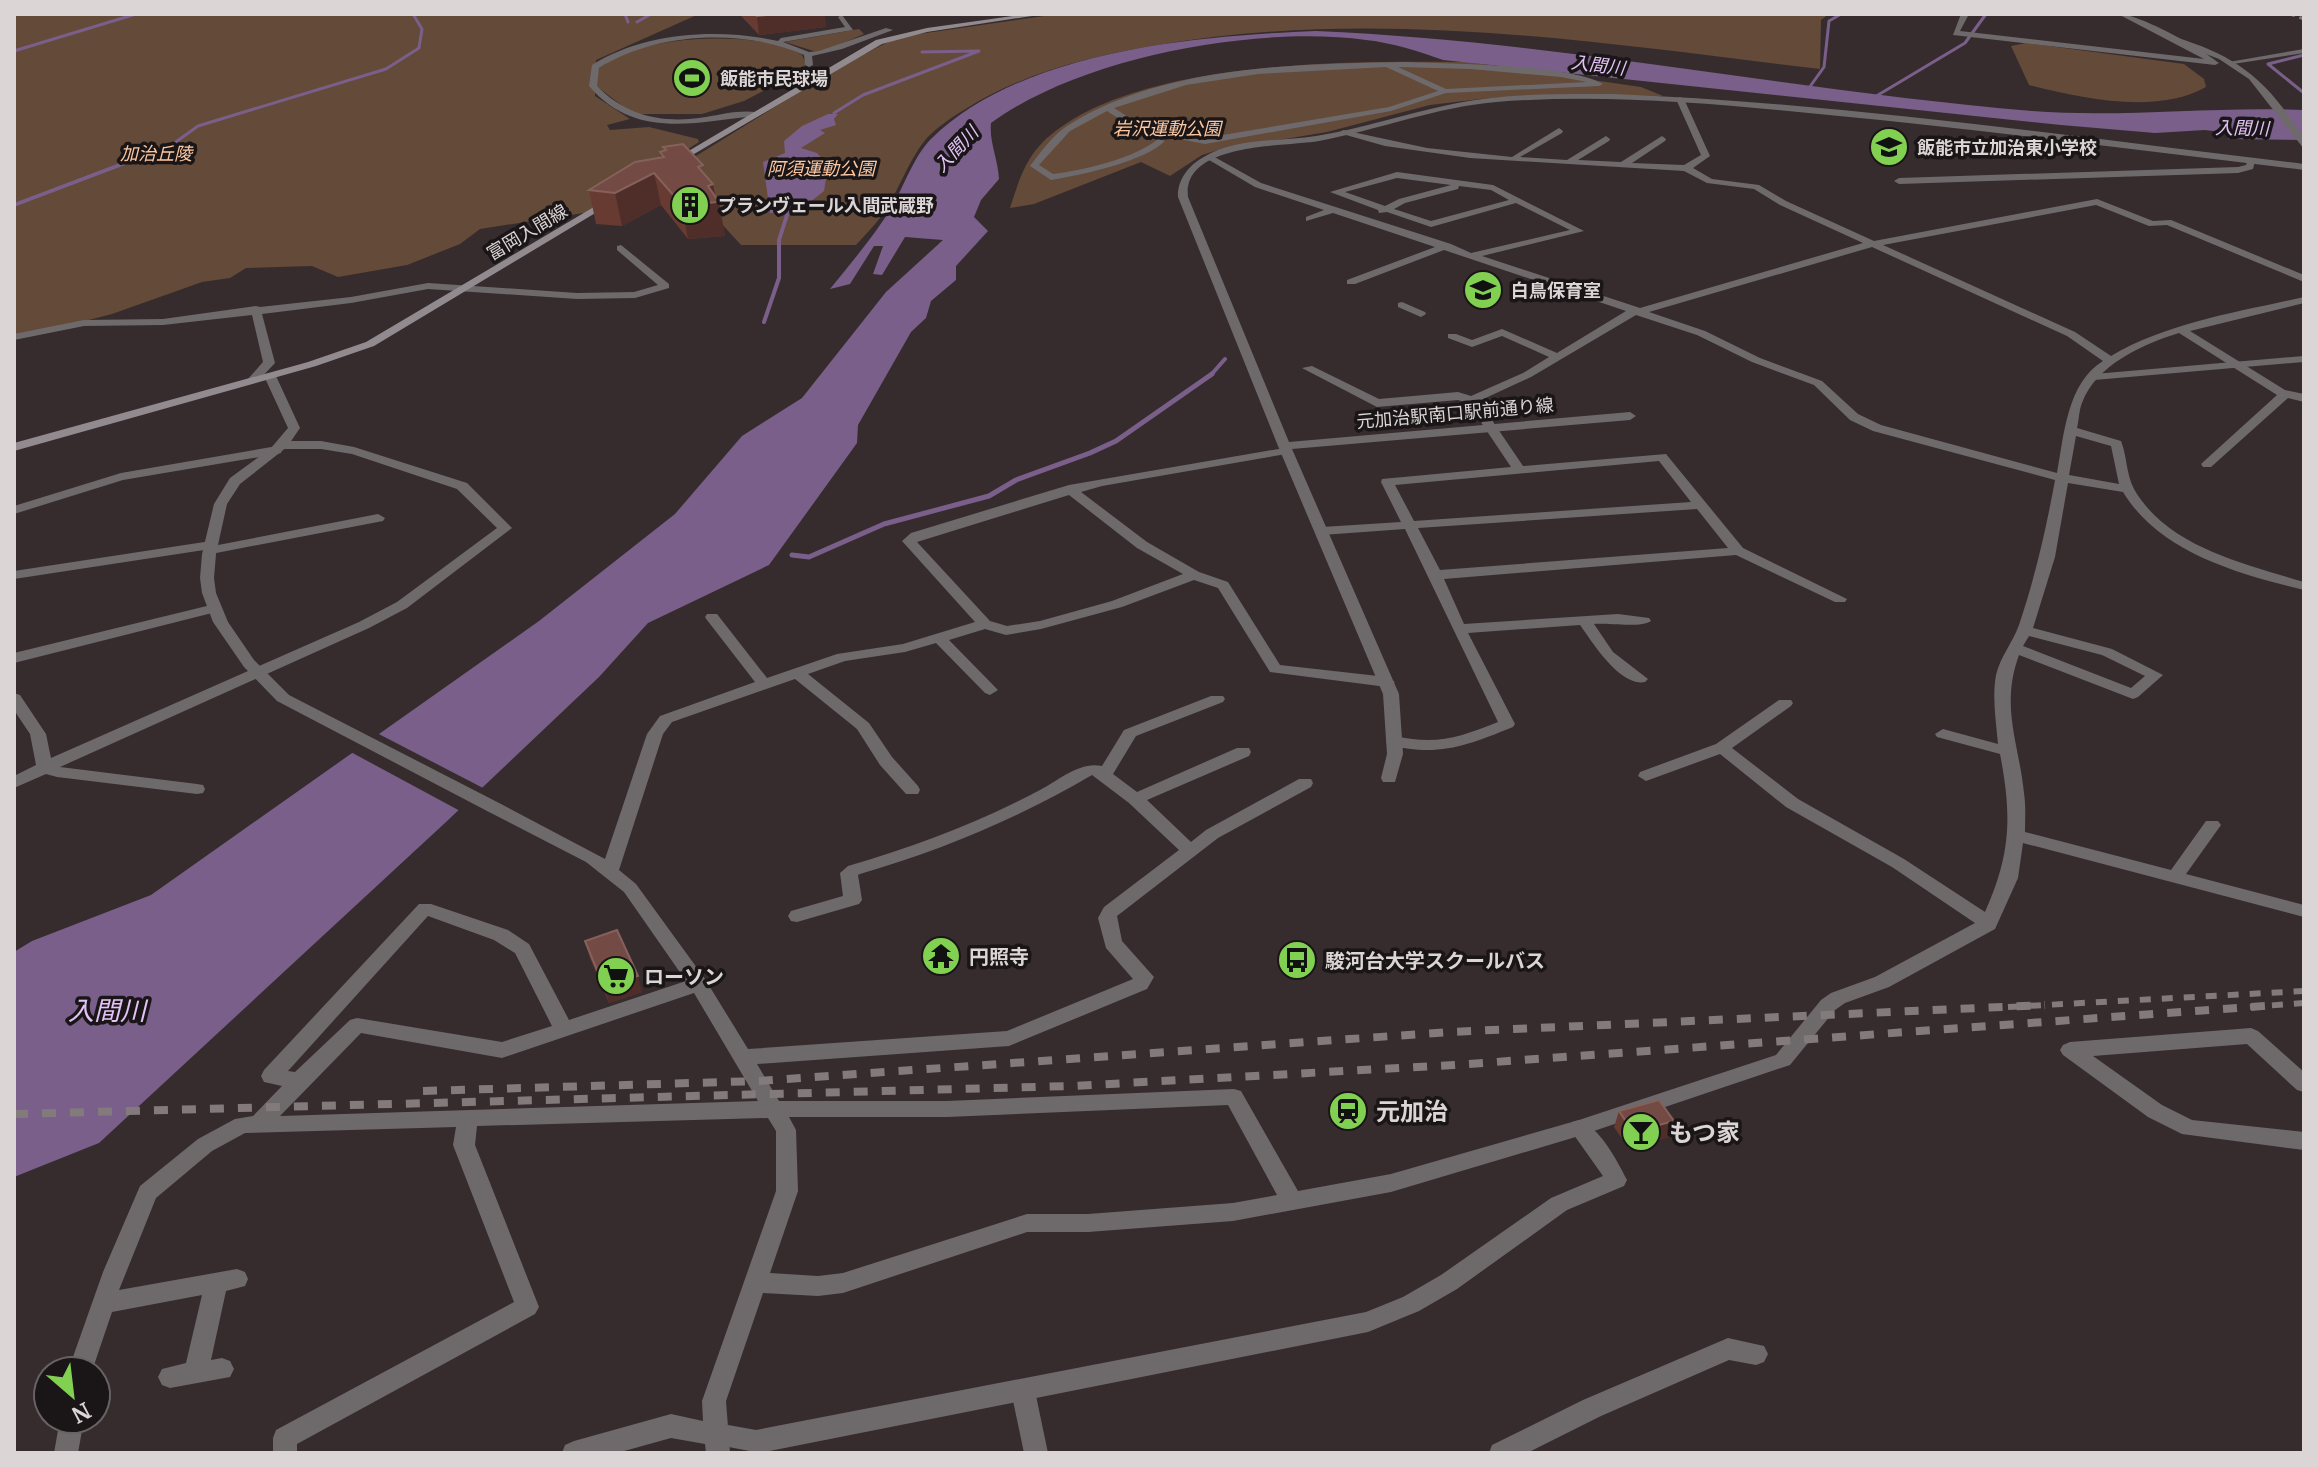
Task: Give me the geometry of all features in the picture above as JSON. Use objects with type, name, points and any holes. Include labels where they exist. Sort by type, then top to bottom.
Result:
[{"type":"main road","points":[[667,166],[879,42],[927,30],[1041,14]]},
{"type":"main road","name":"富岡入間線","points":[[14,447],[270,376],[370,344],[621,194]]},
{"type":"street","points":[[1965,14],[1956,33],[2217,65],[2175,39]]},
{"type":"street","points":[[2053,14],[2068,14]]},
{"type":"street","points":[[2122,14],[2233,62],[2253,75],[2272,96],[2304,146]]},
{"type":"street","points":[[753,114],[731,113],[702,120],[639,119],[599,94],[593,86],[595,67],[627,51],[666,42],[714,38],[772,41],[842,32],[851,26],[842,17]]},
{"type":"street","points":[[772,41],[808,54],[831,52],[861,37],[889,30]]},
{"type":"street","points":[[2233,62],[2283,59],[2304,51]]},
{"type":"street","points":[[808,54],[809,65]]},
{"type":"street","points":[[1383,63],[1457,91]]},
{"type":"street","points":[[1395,63],[1445,91]]},
{"type":"street","points":[[1108,108],[1141,129],[1167,139],[1205,141],[1391,109],[1445,91],[1599,84],[1500,69],[1395,63],[1292,68],[1218,78],[1108,108],[1059,135],[1034,166],[1051,177],[1079,173],[1151,149],[1167,139]]},
{"type":"street","points":[[1400,81],[1420,77]]},
{"type":"street","points":[[1556,87],[1575,94]]},
{"type":"street","points":[[1389,778],[1395,754],[1391,694],[1387,682],[1285,448],[1183,197],[1185,177],[1208,157],[1254,145],[1343,133],[1434,109],[1492,100],[1594,96],[1680,99],[1914,120],[2304,167]]},
{"type":"street","points":[[1680,99],[1706,156],[1686,168]]},
{"type":"street","points":[[1514,157],[1559,131]]},
{"type":"street","points":[[1343,133],[1381,144],[1514,157],[1686,168],[1710,181],[1756,187],[1871,244],[2071,334],[2109,360]]},
{"type":"street","points":[[1571,161],[1606,139]]},
{"type":"street","points":[[1624,164],[1662,139]]},
{"type":"street","points":[[1208,157],[1258,185],[1638,310],[1818,383],[1854,417],[1877,428],[2062,478],[2127,489]]},
{"type":"street","points":[[1899,181],[2238,170],[2250,167],[2251,161]]},
{"type":"street","points":[[1475,255],[1579,231],[1518,200],[1493,188],[1397,175],[1335,192],[1431,224],[1518,200]]},
{"type":"street","points":[[1369,219],[1402,201],[1464,184]]},
{"type":"street","points":[[1308,368],[1377,403],[1458,396],[1472,400],[1498,390],[1638,310],[1871,244],[2097,202],[2152,224],[2168,222],[2304,279]]},
{"type":"street","points":[[1309,219],[1335,209]]},
{"type":"street","points":[[1351,282],[1447,246]]},
{"type":"street","points":[[14,337],[84,323],[163,322],[351,300],[428,286],[577,296],[635,295],[665,286],[621,248]]},
{"type":"street","points":[[754,1282],[818,1286],[843,1283],[1027,1223],[1088,1223],[1218,1213],[1427,1174],[1579,1128],[1783,1060],[1828,1005],[1838,998],[1895,976],[1989,924],[2009,878],[2016,835],[2016,793],[2007,751],[2002,699],[2004,675],[2025,630],[2048,557],[2076,402],[2109,360],[2181,330],[2304,300]]},
{"type":"street","points":[[1402,305],[1421,314]]},
{"type":"street","points":[[2279,307],[2304,317]]},
{"type":"street","points":[[253,380],[269,363],[256,309]]},
{"type":"street","points":[[2181,330],[2281,393],[2304,398]]},
{"type":"street","points":[[1452,336],[1472,344],[1502,332],[1557,357]]},
{"type":"street","points":[[2094,377],[2304,359]]},
{"type":"street","points":[[270,376],[293,419],[294,428],[279,448],[228,489],[221,502],[207,573],[215,608],[255,673],[283,698],[610,871],[651,914],[777,1109],[787,1138],[787,1191],[714,1401],[717,1444]]},
{"type":"street","points":[[2207,464],[2283,396],[2281,393]]},
{"type":"street","points":[[1472,400],[1519,469]]},
{"type":"street","name":"元加治駅南口駅前通り線","points":[[985,624],[909,541],[1069,489],[1285,448],[1630,416]]},
{"type":"street","points":[[2073,431],[2117,444],[2127,489],[2143,510],[2173,536],[2205,555],[2304,586]]},
{"type":"street","points":[[14,510],[129,475],[279,448],[321,445],[354,451],[462,486],[505,528],[402,605],[14,783]]},
{"type":"street","points":[[1394,741],[1431,749],[1445,747],[1507,724],[1387,482],[1662,457],[1738,551],[1840,599]]},
{"type":"street","points":[[1069,489],[1142,545],[1194,575],[1223,585],[1275,669],[1387,682]]},
{"type":"street","points":[[1322,531],[1700,505]]},
{"type":"street","points":[[14,575],[211,548],[378,518]]},
{"type":"street","points":[[1435,575],[1738,551]]},
{"type":"street","points":[[610,871],[655,734],[666,719],[842,657],[939,638],[985,624],[1006,631],[1041,625],[1117,604],[1194,575]]},
{"type":"street","points":[[14,658],[215,608]]},
{"type":"street","points":[[712,617],[764,684]]},
{"type":"street","points":[[1459,629],[1585,621],[1644,621]]},
{"type":"street","points":[[1585,621],[1608,655],[1640,679]]},
{"type":"street","points":[[2014,648],[2133,694],[2155,675],[2107,652],[2025,630]]},
{"type":"street","points":[[939,638],[990,690]]},
{"type":"street","points":[[797,673],[863,726],[886,761],[912,790]]},
{"type":"street","points":[[14,698],[38,734],[45,767]]},
{"type":"street","points":[[1104,776],[1130,733],[1217,699]]},
{"type":"street","points":[[1646,776],[1722,748],[1785,703]]},
{"type":"street","points":[[1943,734],[2007,751]]},
{"type":"street","points":[[1722,748],[1792,803],[1898,863],[1989,924]]},
{"type":"street","points":[[1135,799],[1243,752]]},
{"type":"street","points":[[45,767],[57,772],[197,789]]},
{"type":"street","points":[[797,916],[853,900],[849,873],[854,870],[923,851],[980,828],[1090,769],[1135,799],[1189,850]]},
{"type":"street","points":[[743,1057],[1009,1038],[1140,984],[1144,977],[1113,943],[1107,918],[1110,912],[1189,850],[1305,783]]},
{"type":"street","points":[[2174,878],[2212,825]]},
{"type":"street","points":[[2016,835],[2304,911]]},
{"type":"street","points":[[299,1081],[271,1076],[425,908],[501,935],[522,949],[564,1030]]},
{"type":"street","points":[[259,1124],[357,1025],[502,1050],[698,984]]},
{"type":"street","points":[[2304,1084],[2251,1036],[2070,1050],[2155,1111],[2189,1128],[2304,1141]]},
{"type":"street","points":[[86,1355],[148,1192],[205,1145],[242,1125],[777,1109],[947,1109],[1234,1097],[1292,1201]]},
{"type":"street","points":[[285,1453],[285,1438],[527,1307],[464,1145],[468,1118]]},
{"type":"street","points":[[574,1453],[671,1426],[717,1444],[756,1442],[1023,1391],[1388,1315],[1449,1282],[1559,1204],[1616,1180],[1607,1162],[1579,1128]]},
{"type":"street","points":[[104,1303],[227,1280],[196,1373]]},
{"type":"street","points":[[1501,1453],[1592,1408],[1728,1349],[1756,1354]]},
{"type":"street","points":[[170,1377],[222,1369]]},
{"type":"street","points":[[1023,1391],[1036,1453]]},
{"type":"green space","name":"加治丘陵","points":[[14,14],[699,14],[596,60],[595,83],[599,68],[619,56],[643,47],[689,40],[765,42],[802,55],[806,64],[801,71],[744,101],[702,114],[633,114],[595,85],[595,96],[630,119],[607,125],[610,130],[649,127],[698,139],[699,142],[590,212],[480,229],[460,244],[407,265],[338,277],[312,266],[246,268],[230,278],[202,282],[112,314],[14,339]]},
{"type":"green space","name":"阿須運動公園","points":[[1058,14],[1829,14],[1821,20],[1820,69],[1572,40],[1407,29],[1324,29],[1241,34],[1133,49],[1033,76],[986,97],[949,120],[919,148],[886,209],[856,245],[741,245],[719,221],[722,214],[712,204],[716,197],[706,185],[696,156],[839,67],[898,37]]},
{"type":"green space","points":[[859,29],[864,34],[820,53],[785,42]]},
{"type":"green space","points":[[2026,43],[2184,64],[2204,79],[2206,87],[2165,100],[2142,102],[2094,99],[2049,90],[2029,85],[2011,46]]},
{"type":"green space","name":"岩沢運動公園","points":[[1364,62],[1467,62],[1641,87],[1663,96],[1536,95],[1430,105],[1327,132],[1218,150],[1202,155],[1170,176],[1141,162],[1034,204],[1010,208],[1026,165],[1042,143],[1081,115],[1129,94],[1184,80],[1244,70]]},
{"type":"water","name":"入間川","points":[[1316,31],[1496,45],[2032,111],[2304,110],[2304,140],[2228,139],[2230,133],[2205,130],[2155,133],[2061,125],[1443,60],[1386,43],[1322,37],[1274,37],[1223,42],[1171,51],[1072,80],[1028,100],[991,123],[999,179],[981,200],[974,217],[988,231],[956,266],[956,280],[931,301],[926,318],[911,332],[858,425],[857,443],[769,565],[648,623],[599,677],[446,822],[99,1143],[14,1177],[14,952],[32,941],[151,895],[539,621],[675,514],[742,436],[802,398],[886,292],[943,240],[905,237],[882,275],[873,274],[883,246],[874,246],[850,284],[830,289],[885,218],[914,162],[931,139],[969,109],[1013,85],[1061,67],[1165,44],[1218,37]]},
{"type":"water","points":[[828,114],[838,114],[834,119],[836,125],[820,130],[825,133],[801,148],[817,153],[828,166],[824,191],[804,207],[802,215],[770,213],[763,162],[785,153],[784,141],[802,126]]},
{"type":"pier","points":[[373,731],[485,789],[462,812],[347,750]]},
{"type":"building","points":[[683,144],[703,165],[698,167],[713,184],[708,186],[719,202],[682,205],[654,173],[615,193],[589,190],[635,162],[664,157],[660,152],[666,150],[663,147]]},
{"type":"building","points":[[617,930],[638,976],[604,987],[585,941]]},
{"type":"building","points":[[1659,1100],[1674,1121],[1633,1132],[1619,1111]]},
{"type":"waterway","points":[[14,51],[136,14]]},
{"type":"waterway","points":[[119,165],[173,144],[198,126],[386,69],[419,48],[422,29],[413,14]]},
{"type":"waterway","points":[[625,14],[628,22]]},
{"type":"waterway","points":[[637,22],[651,14]]},
{"type":"waterway","points":[[1809,88],[1824,67],[1829,21],[1841,14]]},
{"type":"waterway","points":[[1873,98],[1965,43],[1986,14]]},
{"type":"waterway","points":[[834,113],[863,95],[979,51],[922,52]]},
{"type":"waterway","points":[[2304,55],[2268,64],[2304,93]]},
{"type":"waterway","points":[[14,205],[125,163]]},
{"type":"waterway","points":[[764,322],[779,278],[779,240],[787,215]]},
{"type":"waterway","points":[[1211,374],[1225,359]]},
{"type":"waterway","points":[[792,555],[809,557],[884,524],[989,496],[1016,480],[1090,453],[1116,441],[1211,374]]},
{"type":"railway","points":[[2290,14],[2304,19]]},
{"type":"railway","points":[[2045,1005],[2304,991]]},
{"type":"railway","points":[[2277,1005],[2304,1003]]},
{"type":"railway","points":[[423,1091],[759,1081],[1449,1032],[2045,1005]]},
{"type":"railway","points":[[2008,1007],[2045,1005]]},
{"type":"railway","points":[[14,1114],[1072,1086],[1454,1065],[2277,1005]]},
{"type":"railway","points":[[2250,1007],[2277,1005]]},
{"type":"place","name":"飯能市民球場","points":[[692,78]]},
{"type":"place","name":"飯能市立加治東小学校","points":[[1889,147]]},
{"type":"place","name":"プランヴェール入間武蔵野","points":[[690,205]]},
{"type":"place","name":"白鳥保育室","points":[[1483,290]]},
{"type":"place","name":"円照寺","points":[[941,956]]},
{"type":"place","name":"駿河台大学スクールバス","points":[[1297,960]]},
{"type":"place","name":"ローソン","points":[[616,976]]},
{"type":"place","name":"元加治","points":[[1348,1111]]},
{"type":"place","name":"もつ家","points":[[1641,1132]]}]
